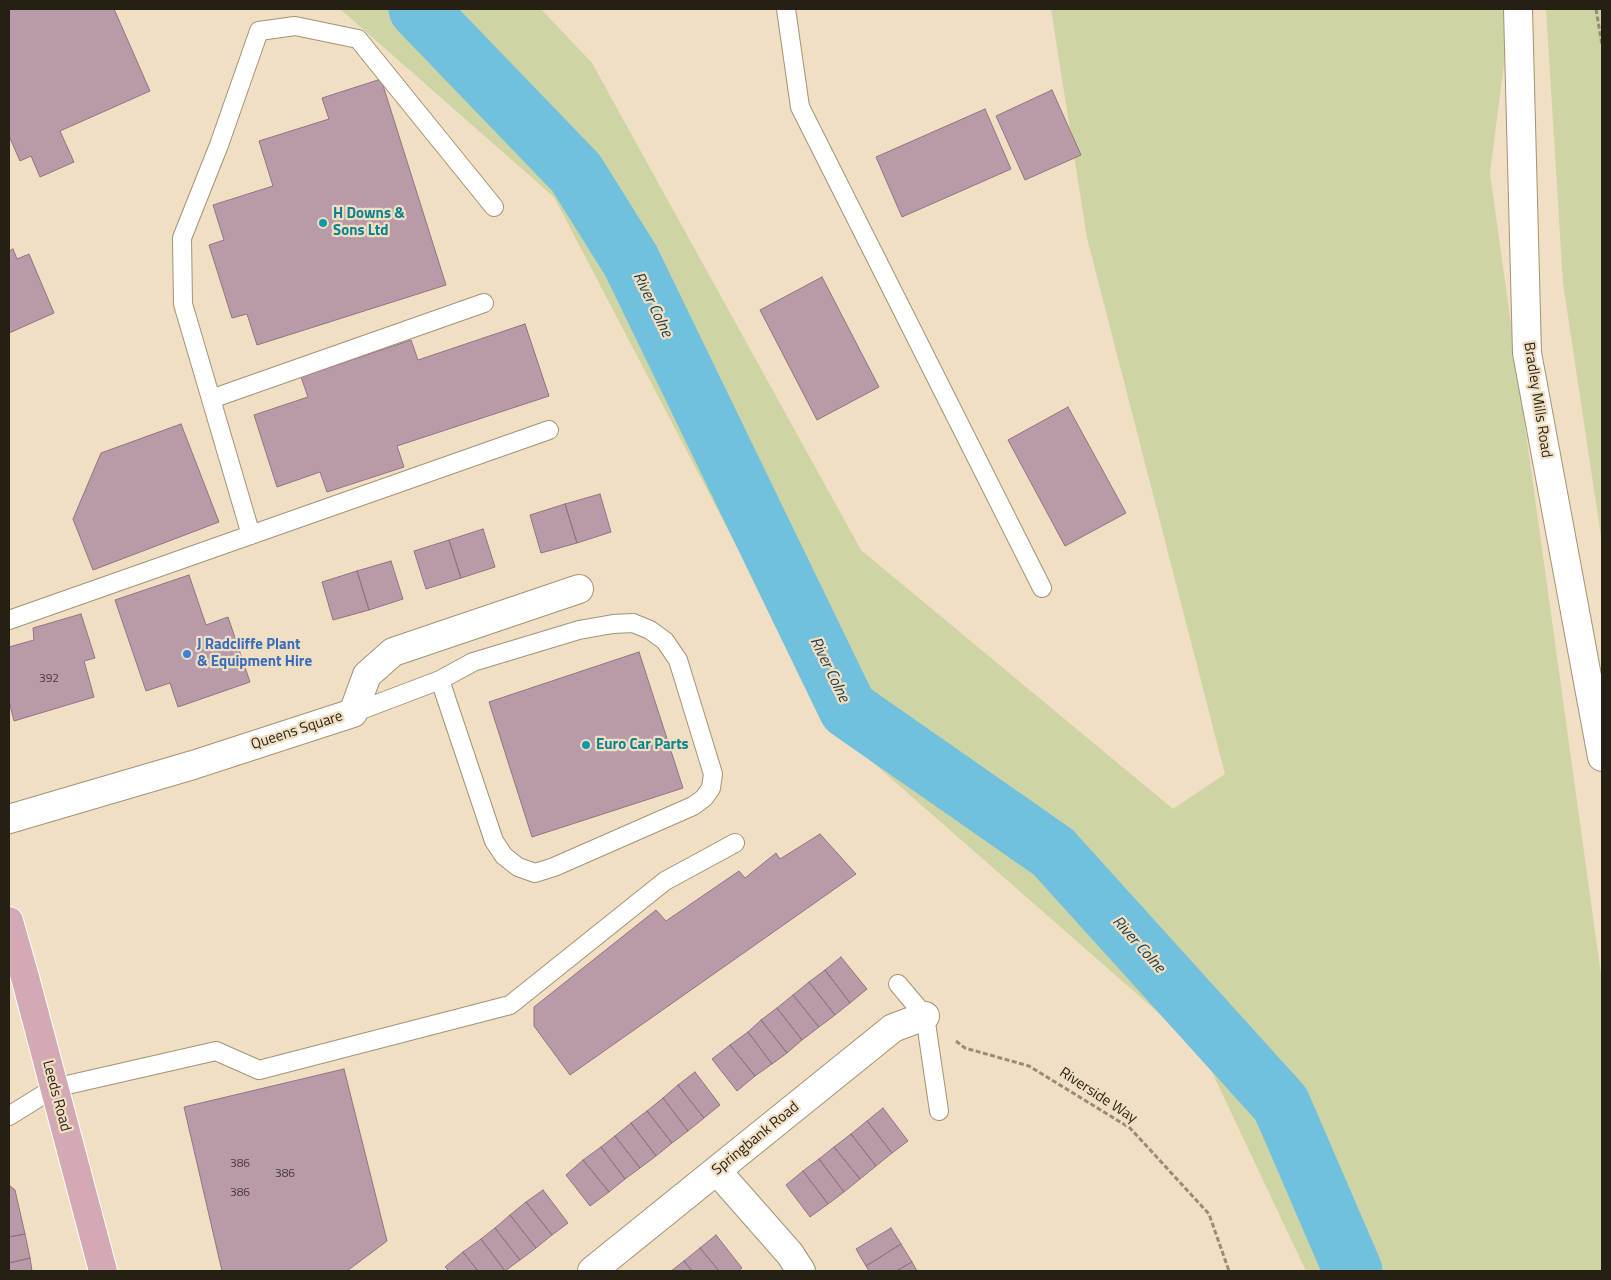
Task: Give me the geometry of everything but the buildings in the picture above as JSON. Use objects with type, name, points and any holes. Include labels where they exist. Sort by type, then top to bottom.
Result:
[{"type":"main road","name":"Leeds Road","points":[[9,922],[103,1271]]},
{"type":"street","name":"Bradley Mills Road","points":[[1518,9],[1526,353],[1602,756]]},
{"type":"street","name":"Queens Square","points":[[9,818],[193,765],[353,713],[367,675],[393,652],[579,589]]},
{"type":"street","name":"Springbank Road","points":[[592,1271],[893,1028],[925,1016]]},
{"type":"street","points":[[717,1171],[790,1254],[801,1271]]},
{"type":"lane","points":[[786,9],[800,107],[1042,588]]},
{"type":"lane","points":[[251,535],[183,304],[182,238],[219,145],[259,31],[295,26],[358,39],[494,208]]},
{"type":"lane","points":[[211,399],[484,303]]},
{"type":"lane","points":[[9,620],[549,430]]},
{"type":"lane","points":[[353,713],[440,680],[473,662],[579,630],[612,624],[632,623],[650,630],[665,641],[678,660],[713,774],[711,788],[704,798],[692,806],[554,867],[535,873],[518,867],[504,856],[494,841],[440,680]]},
{"type":"lane","points":[[9,1116],[54,1088],[216,1051],[259,1070],[510,1006],[665,881],[735,843]]},
{"type":"lane","points":[[898,984],[925,1016],[939,1111]]},
{"type":"path","points":[[1596,9],[1602,45]]},
{"type":"path","name":"Riverside Way","points":[[925,1016],[965,1048],[1029,1066],[1130,1128],[1209,1214],[1228,1271]]},
{"type":"green space","points":[[340,9],[541,9],[592,63],[861,550],[1173,809],[1225,774],[1087,238],[1051,9],[1511,9],[1490,173],[1602,982],[1602,1271],[1306,1271],[1202,1051],[830,725],[554,197]]},
{"type":"green space","points":[[1546,9],[1602,9],[1602,543],[1563,283]]},
{"type":"waterway","name":"River Colne","points":[[418,9],[576,173],[631,261],[848,709],[1053,852],[1281,1104],[1353,1271]]},
{"type":"place","name":"H Downs & Sons Ltd","points":[[323,223]]},
{"type":"place","name":"J Radcliffe Plant & Equipment Hire","points":[[187,654]]},
{"type":"place","name":"Euro Car Parts","points":[[586,745]]}]
